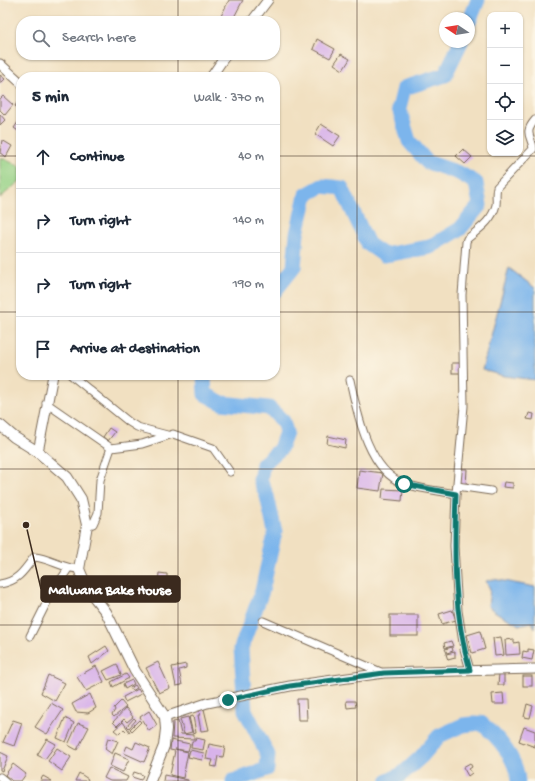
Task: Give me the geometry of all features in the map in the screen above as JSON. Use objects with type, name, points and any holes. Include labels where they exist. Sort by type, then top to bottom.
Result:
[{"type":"main road","points":[[0,425],[14,437],[38,452],[67,477],[81,499],[87,525],[80,569],[87,588],[106,612],[135,671],[165,717],[166,729],[164,746],[150,781]]},
{"type":"street","points":[[256,16],[268,0]]},
{"type":"street","points":[[214,72],[223,60]]},
{"type":"street","points":[[0,64],[16,78]]},
{"type":"street","points":[[470,670],[464,648],[458,612],[454,546],[456,494],[464,406],[462,295],[466,242],[467,239],[485,225],[491,217],[496,204],[495,193],[497,187],[533,149],[528,136],[531,125],[535,120]]},
{"type":"street","points":[[38,452],[46,403],[52,380]]},
{"type":"street","points":[[77,380],[137,427],[167,435]]},
{"type":"street","points":[[350,380],[359,418],[371,451],[388,474],[404,484],[456,494]]},
{"type":"street","points":[[46,403],[111,448],[142,444],[173,434],[213,448],[230,472]]},
{"type":"street","points":[[87,525],[93,524],[98,513],[100,480],[111,448]]},
{"type":"street","points":[[457,486],[491,491]]},
{"type":"street","points":[[0,584],[11,583],[20,576],[34,557],[41,558],[68,569],[80,569]]},
{"type":"street","points":[[30,636],[51,594],[68,569]]},
{"type":"street","points":[[263,621],[384,673]]},
{"type":"street","points":[[165,717],[207,703],[228,700],[290,686],[384,673],[535,669]]},
{"type":"street","points":[[0,777],[5,781]]},
{"type":"green space","points":[[0,157],[16,165],[16,184],[0,198]]},
{"type":"water","points":[[509,268],[535,288],[535,380],[504,376],[482,370]]},
{"type":"water","points":[[493,579],[535,587],[535,628],[532,622],[519,625],[488,606],[490,589],[486,581]]},
{"type":"building","points":[[229,0],[243,0],[235,16],[221,16]]},
{"type":"building","points":[[317,39],[335,49],[330,58],[313,49]]},
{"type":"building","points":[[341,54],[350,59],[343,70],[334,64]]},
{"type":"building","points":[[0,75],[5,79],[0,84]]},
{"type":"building","points":[[3,96],[13,105],[5,115],[0,110],[0,99]]},
{"type":"building","points":[[0,114],[5,120],[0,125]]},
{"type":"building","points":[[321,124],[340,136],[333,146],[315,134]]},
{"type":"building","points":[[2,140],[12,146],[6,157],[0,153]]},
{"type":"building","points":[[463,149],[472,157],[465,164],[456,156]]},
{"type":"building","points":[[452,363],[461,363],[461,373],[452,373]]},
{"type":"building","points":[[529,413],[534,414],[533,420],[527,419]]},
{"type":"building","points":[[109,428],[115,432],[108,441],[103,437]]},
{"type":"building","points":[[328,436],[346,440],[345,448],[327,444]]},
{"type":"building","points":[[461,469],[467,469],[466,485],[460,484]]},
{"type":"building","points":[[359,470],[383,473],[380,491],[357,488]]},
{"type":"building","points":[[504,482],[513,483],[513,488],[503,487]]},
{"type":"building","points":[[383,489],[403,490],[402,501],[382,499]]},
{"type":"building","points":[[159,573],[167,574],[167,584],[158,583]]},
{"type":"building","points":[[452,610],[456,620],[442,624],[439,614]]},
{"type":"building","points":[[390,615],[418,615],[418,636],[390,636]]},
{"type":"building","points":[[480,631],[485,649],[472,653],[467,635]]},
{"type":"building","points":[[501,637],[504,655],[495,656],[493,638]]},
{"type":"building","points":[[514,639],[514,643],[519,642],[520,654],[506,655],[505,640]]},
{"type":"building","points":[[451,641],[453,646],[445,648],[444,643]]},
{"type":"building","points":[[106,646],[109,651],[92,664],[89,657]]},
{"type":"building","points":[[452,647],[453,651],[447,653],[445,649]]},
{"type":"building","points":[[528,649],[534,650],[532,660],[522,658],[523,651],[528,652]]},
{"type":"building","points":[[455,652],[455,658],[448,660],[446,654]]},
{"type":"building","points":[[158,662],[170,688],[159,693],[146,668]]},
{"type":"building","points":[[117,664],[121,675],[108,680],[103,671]]},
{"type":"building","points":[[186,664],[186,668],[179,670],[182,685],[176,686],[172,667]]},
{"type":"building","points":[[96,666],[104,682],[86,691],[77,677]]},
{"type":"building","points":[[126,674],[129,678],[113,687],[111,682]]},
{"type":"building","points":[[499,674],[504,674],[504,685],[498,685]]},
{"type":"building","points":[[48,675],[65,683],[55,701],[41,693]]},
{"type":"building","points":[[523,676],[532,676],[532,686],[523,686]]},
{"type":"building","points":[[132,680],[134,684],[125,689],[123,684]]},
{"type":"building","points":[[135,685],[137,688],[132,691],[130,688]]},
{"type":"building","points":[[138,689],[141,694],[125,702],[123,697]]},
{"type":"building","points":[[503,693],[504,704],[493,704],[492,694]]},
{"type":"building","points":[[90,694],[96,708],[88,713],[76,712],[72,704]]},
{"type":"building","points":[[297,699],[306,699],[307,720],[298,720]]},
{"type":"building","points":[[121,701],[126,707],[114,717],[112,715],[115,710],[114,708]]},
{"type":"building","points":[[346,701],[355,701],[356,707],[347,708]]},
{"type":"building","points":[[51,703],[63,710],[47,734],[35,727]]},
{"type":"building","points":[[527,704],[533,706],[530,718],[524,717]]},
{"type":"building","points":[[126,708],[133,717],[127,722],[124,719],[117,726],[113,722]]},
{"type":"building","points":[[204,709],[209,730],[201,731],[198,715],[200,715],[199,710]]},
{"type":"building","points":[[149,711],[157,725],[149,731],[140,717]]},
{"type":"building","points":[[193,716],[196,733],[193,734],[189,717]]},
{"type":"building","points":[[188,717],[192,732],[184,734],[180,719]]},
{"type":"building","points":[[65,718],[74,723],[66,742],[57,738]]},
{"type":"building","points":[[134,718],[136,720],[129,728],[127,726]]},
{"type":"building","points":[[13,720],[22,723],[14,746],[3,742]]},
{"type":"building","points":[[139,720],[141,722],[132,731],[130,729]]},
{"type":"building","points":[[178,721],[181,734],[194,735],[194,739],[172,738],[173,722]]},
{"type":"building","points":[[123,722],[130,732],[128,733],[124,729],[119,734],[114,730]]},
{"type":"building","points":[[78,723],[89,727],[77,750],[68,745]]},
{"type":"building","points":[[524,727],[535,731],[535,747],[519,741]]},
{"type":"building","points":[[108,738],[118,741],[112,754],[105,749]]},
{"type":"building","points":[[196,738],[205,740],[203,750],[191,748],[192,741],[195,741]]},
{"type":"building","points":[[47,739],[56,744],[45,759],[37,755]]},
{"type":"building","points":[[171,740],[190,744],[188,751],[175,749],[188,752],[183,778],[170,775],[175,751],[170,750]]},
{"type":"building","points":[[136,742],[150,748],[144,762],[124,753],[127,746],[133,749]]},
{"type":"building","points":[[209,744],[225,747],[223,757],[218,756],[216,767],[211,766],[213,760],[206,759]]},
{"type":"building","points":[[57,748],[71,757],[62,771],[48,761]]},
{"type":"building","points":[[190,750],[204,753],[202,760],[188,757]]},
{"type":"building","points":[[0,752],[8,756],[2,771],[0,770]]},
{"type":"building","points":[[115,753],[129,759],[123,772],[110,766]]},
{"type":"building","points":[[470,763],[472,767],[469,769],[472,773],[468,776],[463,767]]},
{"type":"building","points":[[13,764],[26,774],[21,781],[12,781],[5,775]]},
{"type":"building","points":[[109,768],[128,777],[126,781],[110,781],[104,778]]},
{"type":"building","points":[[134,772],[143,775],[141,780],[132,777]]},
{"type":"building","points":[[79,773],[88,779],[87,781],[75,781]]},
{"type":"building","points":[[164,775],[188,780],[188,781],[163,781]]},
{"type":"building","points":[[43,776],[52,781],[40,781]]},
{"type":"waterway","points":[[473,12],[478,0]]},
{"type":"waterway","points":[[280,285],[294,267],[297,234],[306,195],[322,186],[342,188],[368,244],[384,255],[430,247],[460,229],[480,205],[476,183],[459,173],[427,162],[409,141],[399,108],[404,88],[445,75],[458,48]]},
{"type":"waterway","points":[[204,380],[205,394],[222,403],[269,408],[283,421],[286,432],[280,449],[263,464],[260,480],[267,496],[275,532],[262,591],[241,648],[245,710],[268,755],[267,769],[233,781]]},
{"type":"waterway","points":[[388,781],[402,774],[421,757],[439,736],[463,725],[481,723],[506,749],[514,765],[518,781]]},
{"type":"place","name":"Malwana Bake House","points":[[26,525]]},
{"type":"route","points":[[228,700],[290,686],[384,673],[470,670],[464,648],[458,612],[454,546],[456,494],[404,484]]}]
